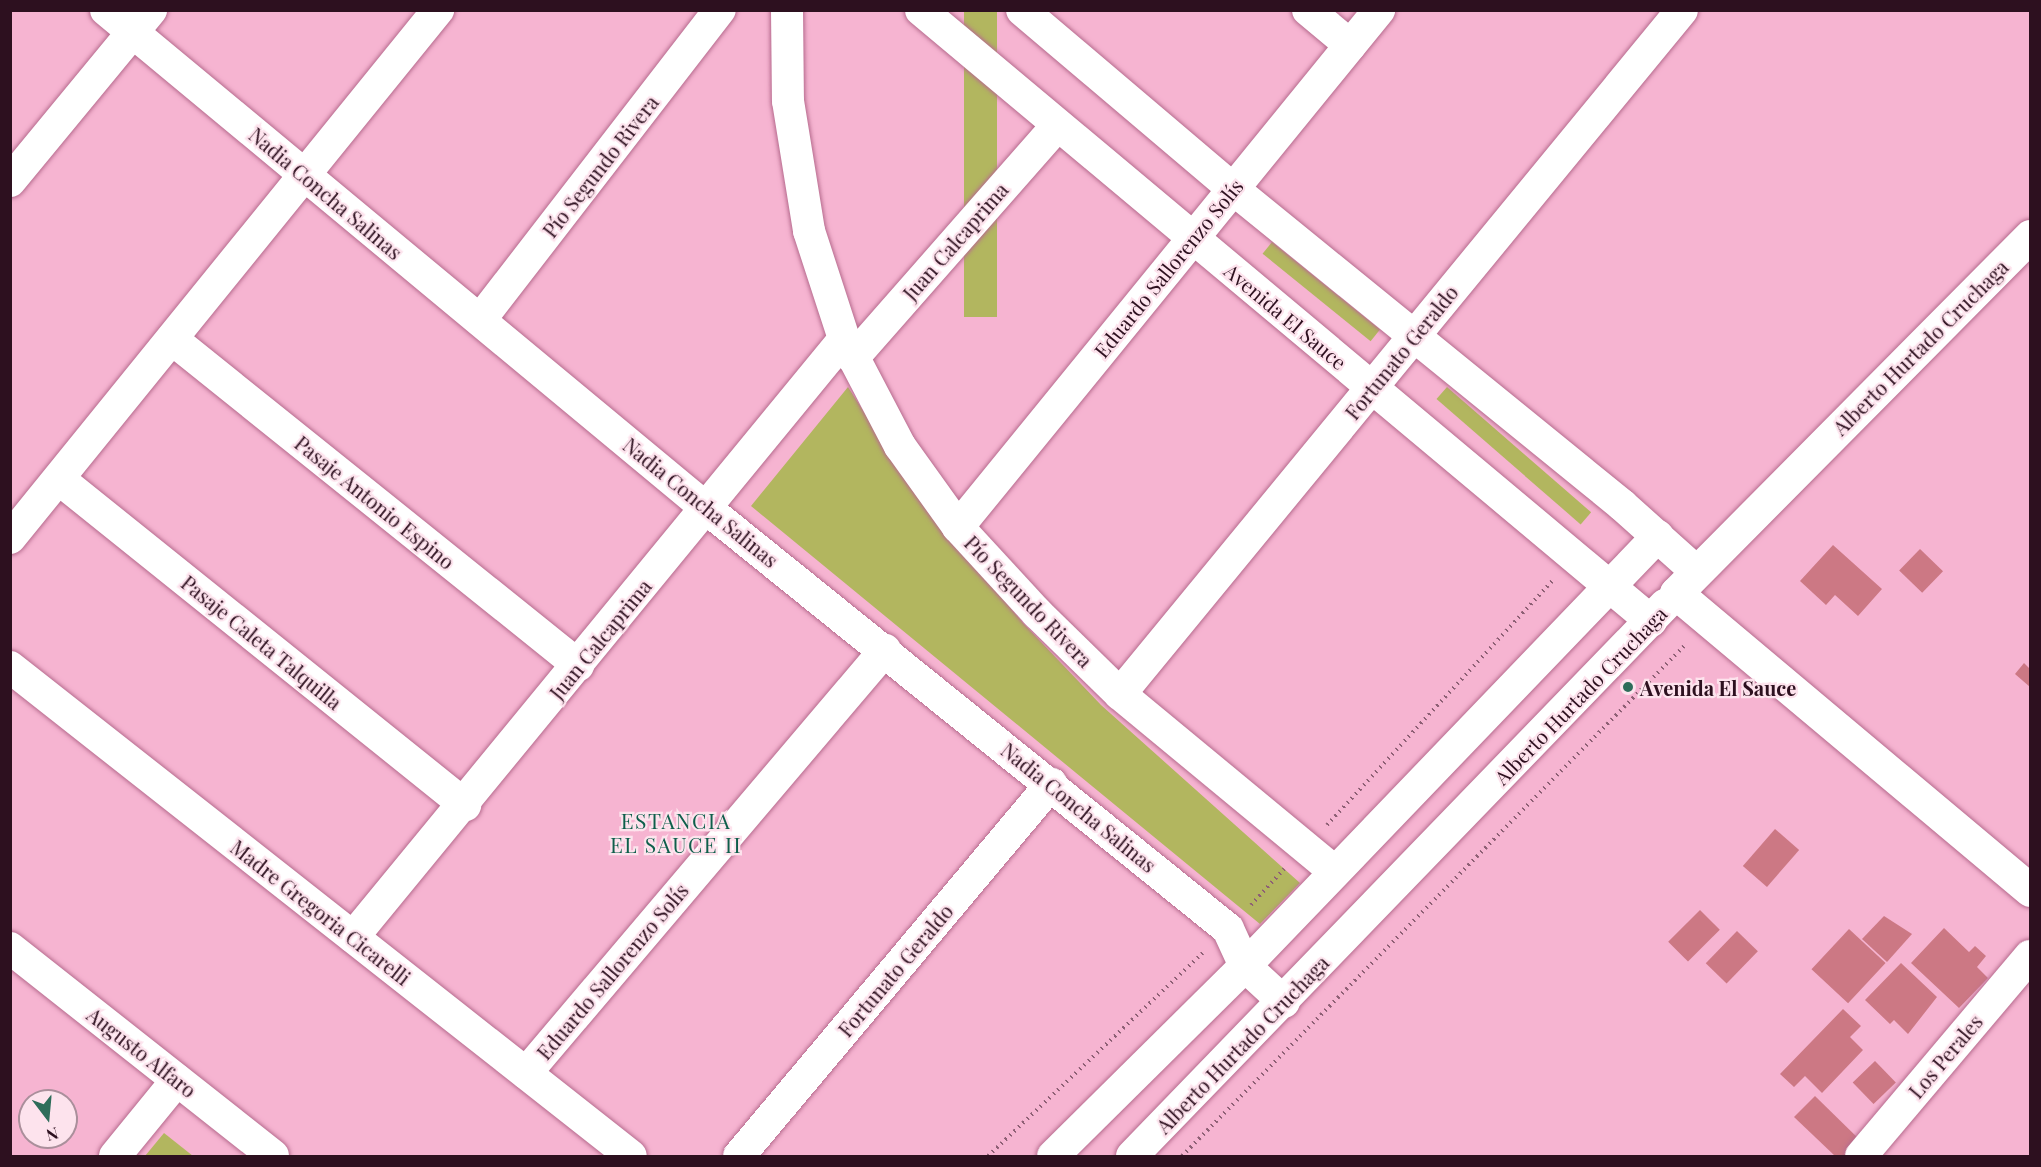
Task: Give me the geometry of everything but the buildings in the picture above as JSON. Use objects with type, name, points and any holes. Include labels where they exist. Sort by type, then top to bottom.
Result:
[{"type":"street","name":"Nadia Concha Salinas","points":[[106,10],[142,22],[305,175],[707,509],[885,650],[1228,929],[1245,966],[1284,1002]]},
{"type":"street","points":[[10,538],[438,10]]},
{"type":"street","name":"Pío Segundo Rivera","points":[[480,321],[720,10]]},
{"type":"street","name":"Pío Segundo Rivera","points":[[788,10],[788,101],[799,188],[821,274],[848,349],[900,446],[958,526],[992,568],[1120,694],[1334,871]]},
{"type":"street","name":"Avenida El Sauce","points":[[921,10],[1651,621]]},
{"type":"street","points":[[1022,10],[1232,188],[1415,335],[1658,536],[1687,582],[1708,622],[2031,890]]},
{"type":"street","points":[[1308,10],[1350,45]]},
{"type":"street","name":"Eduardo Sallorenzo Solís","points":[[958,526],[1379,10]]},
{"type":"street","name":"Fortunato Geraldo","points":[[1120,694],[1682,10]]},
{"type":"street","points":[[10,181],[142,22]]},
{"type":"street","name":"Juan Calcaprima","points":[[353,937],[707,509],[848,349],[1058,125]]},
{"type":"street","name":"Alberto Hurtado Cruchaga","points":[[1132,1156],[1284,1002],[1687,582],[2031,236]]},
{"type":"street","name":"Pasaje Antonio Espino","points":[[172,339],[578,665]]},
{"type":"street","name":"Pasaje Caleta Talquilla","points":[[59,479],[465,804]]},
{"type":"street","points":[[1053,1156],[1245,966],[1334,871],[1612,587],[1658,536]]},
{"type":"street","name":"Eduardo Sallorenzo Solís","points":[[526,1073],[885,650]]},
{"type":"street","name":"Madre Gregoria Cicarelli","points":[[10,667],[631,1156]]},
{"type":"street","name":"Fortunato Geraldo","points":[[739,1156],[1051,784]]},
{"type":"street","name":"Augusto Alfaro","points":[[12,953],[273,1156]]},
{"type":"street","name":"Los Perales","points":[[1861,1156],[2031,956]]},
{"type":"street","points":[[116,1156],[177,1080]]},
{"type":"path","points":[[1182,1156],[1708,622]]},
{"type":"green space","points":[[964,11],[997,11],[997,317],[964,317]]},
{"type":"green space","points":[[1272,242],[1380,329],[1371,341],[1263,254]]},
{"type":"green space","points":[[848,387],[917,495],[1023,623],[1101,705],[1300,883],[1260,924],[751,506]]},
{"type":"green space","points":[[1447,387],[1591,512],[1581,524],[1437,399]]},
{"type":"green space","points":[[164,1133],[193,1156],[145,1156]]},
{"type":"place","name":"Avenida El Sauce","points":[[1628,687]]},
{"type":"district","name":"ESTANCIA EL SAUCE II","points":[[676,832]]}]
